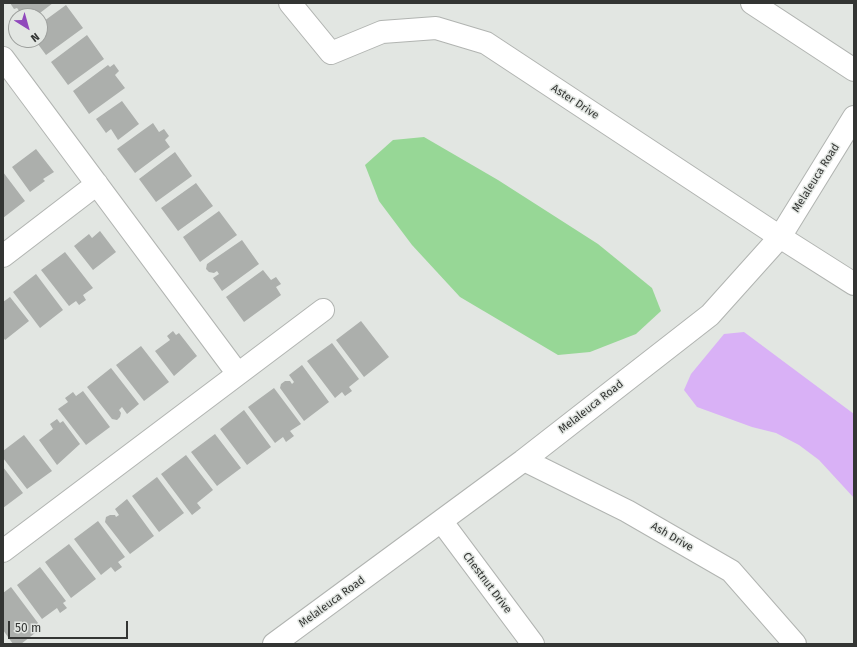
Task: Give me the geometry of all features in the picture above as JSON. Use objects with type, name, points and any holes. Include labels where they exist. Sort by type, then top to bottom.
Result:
[{"type":"street","name":"Aster Drive","points":[[290,3],[331,53],[382,32],[436,28],[486,43],[780,237],[854,284]]},
{"type":"street","points":[[752,3],[854,70]]},
{"type":"street","points":[[3,58],[238,374]]},
{"type":"street","name":"Melaleuca Road","points":[[274,644],[298,637],[442,522],[710,315],[780,237],[854,117]]},
{"type":"street","points":[[3,256],[97,184]]},
{"type":"street","points":[[3,551],[322,310]]},
{"type":"street","name":"Ash Drive","points":[[524,460],[627,511],[731,571],[795,644]]},
{"type":"street","name":"Chestnut Drive","points":[[442,522],[533,644]]},
{"type":"green space","points":[[424,137],[498,180],[598,244],[652,288],[661,311],[636,334],[590,352],[558,355],[460,297],[412,245],[379,201],[365,165],[393,140]]},
{"type":"shaded area","points":[[744,332],[854,414],[854,498],[819,460],[799,445],[776,433],[752,427],[697,407],[684,390],[691,374],[724,334]]},
{"type":"building","points":[[10,3],[53,3],[46,8],[13,8]]},
{"type":"building","points":[[66,5],[83,28],[46,55],[41,48],[48,48],[48,18]]},
{"type":"building","points":[[87,35],[104,59],[68,85],[51,62]]},
{"type":"building","points":[[114,64],[119,71],[115,75],[125,88],[89,114],[73,91],[108,65],[110,67]]},
{"type":"building","points":[[122,101],[139,124],[118,140],[111,129],[106,133],[96,119]]},
{"type":"building","points":[[153,123],[159,132],[164,129],[169,136],[165,140],[170,147],[135,173],[117,149]]},
{"type":"building","points":[[36,149],[54,172],[43,179],[45,181],[30,192],[12,167]]},
{"type":"building","points":[[175,152],[192,176],[156,202],[139,179]]},
{"type":"building","points":[[3,172],[25,201],[3,218]]},
{"type":"building","points":[[196,183],[213,206],[178,231],[161,208]]},
{"type":"building","points":[[219,211],[237,235],[200,262],[183,237]]},
{"type":"building","points":[[100,231],[116,252],[93,270],[74,246],[89,234],[92,238]]},
{"type":"building","points":[[242,240],[259,264],[222,291],[213,278],[219,274],[217,271],[214,273],[209,272],[206,269],[207,264]]},
{"type":"building","points":[[65,252],[93,288],[83,295],[86,300],[79,305],[76,301],[69,306],[41,270]]},
{"type":"building","points":[[263,270],[271,280],[276,277],[281,284],[276,287],[281,295],[244,322],[226,297]]},
{"type":"building","points":[[36,274],[63,310],[40,328],[13,292]]},
{"type":"building","points":[[10,297],[29,321],[5,340],[3,337],[3,302]]},
{"type":"building","points":[[361,321],[389,357],[364,377],[336,340]]},
{"type":"building","points":[[173,331],[176,335],[179,333],[197,356],[174,376],[155,351],[170,340],[167,336]]},
{"type":"building","points":[[332,343],[359,379],[349,387],[352,391],[345,396],[342,392],[335,398],[307,361]]},
{"type":"building","points":[[141,346],[169,382],[144,401],[116,365]]},
{"type":"building","points":[[302,365],[329,402],[304,421],[280,388],[281,384],[285,381],[290,381],[292,384],[294,382],[289,375]]},
{"type":"building","points":[[111,368],[139,404],[127,414],[122,407],[119,410],[121,413],[120,417],[117,420],[112,419],[87,387]]},
{"type":"building","points":[[274,388],[301,424],[290,431],[294,436],[286,442],[283,437],[275,443],[248,407]]},
{"type":"building","points":[[83,391],[110,427],[86,445],[58,409],[68,402],[65,398],[73,392],[76,396]]},
{"type":"building","points":[[244,410],[271,447],[247,465],[220,429]]},
{"type":"building","points":[[57,419],[60,423],[63,421],[80,444],[57,465],[39,440],[53,429],[50,424]]},
{"type":"building","points":[[215,434],[241,468],[217,486],[191,452]]},
{"type":"building","points":[[24,435],[52,471],[27,489],[3,458],[3,451]]},
{"type":"building","points":[[186,455],[213,490],[197,503],[201,508],[192,515],[161,474]]},
{"type":"building","points":[[3,467],[23,493],[3,508]]},
{"type":"building","points":[[157,477],[184,513],[159,532],[132,496]]},
{"type":"building","points":[[127,499],[154,536],[130,554],[105,522],[106,517],[110,515],[115,515],[116,517],[119,515],[115,509]]},
{"type":"building","points":[[98,521],[125,557],[118,562],[122,567],[115,572],[111,567],[101,575],[74,539]]},
{"type":"building","points":[[69,544],[96,579],[71,598],[45,562]]},
{"type":"building","points":[[40,567],[66,601],[63,603],[67,608],[60,613],[57,608],[42,619],[17,585]]},
{"type":"building","points":[[11,587],[38,623],[32,629],[35,633],[21,644],[13,644],[3,630],[3,593]]}]
